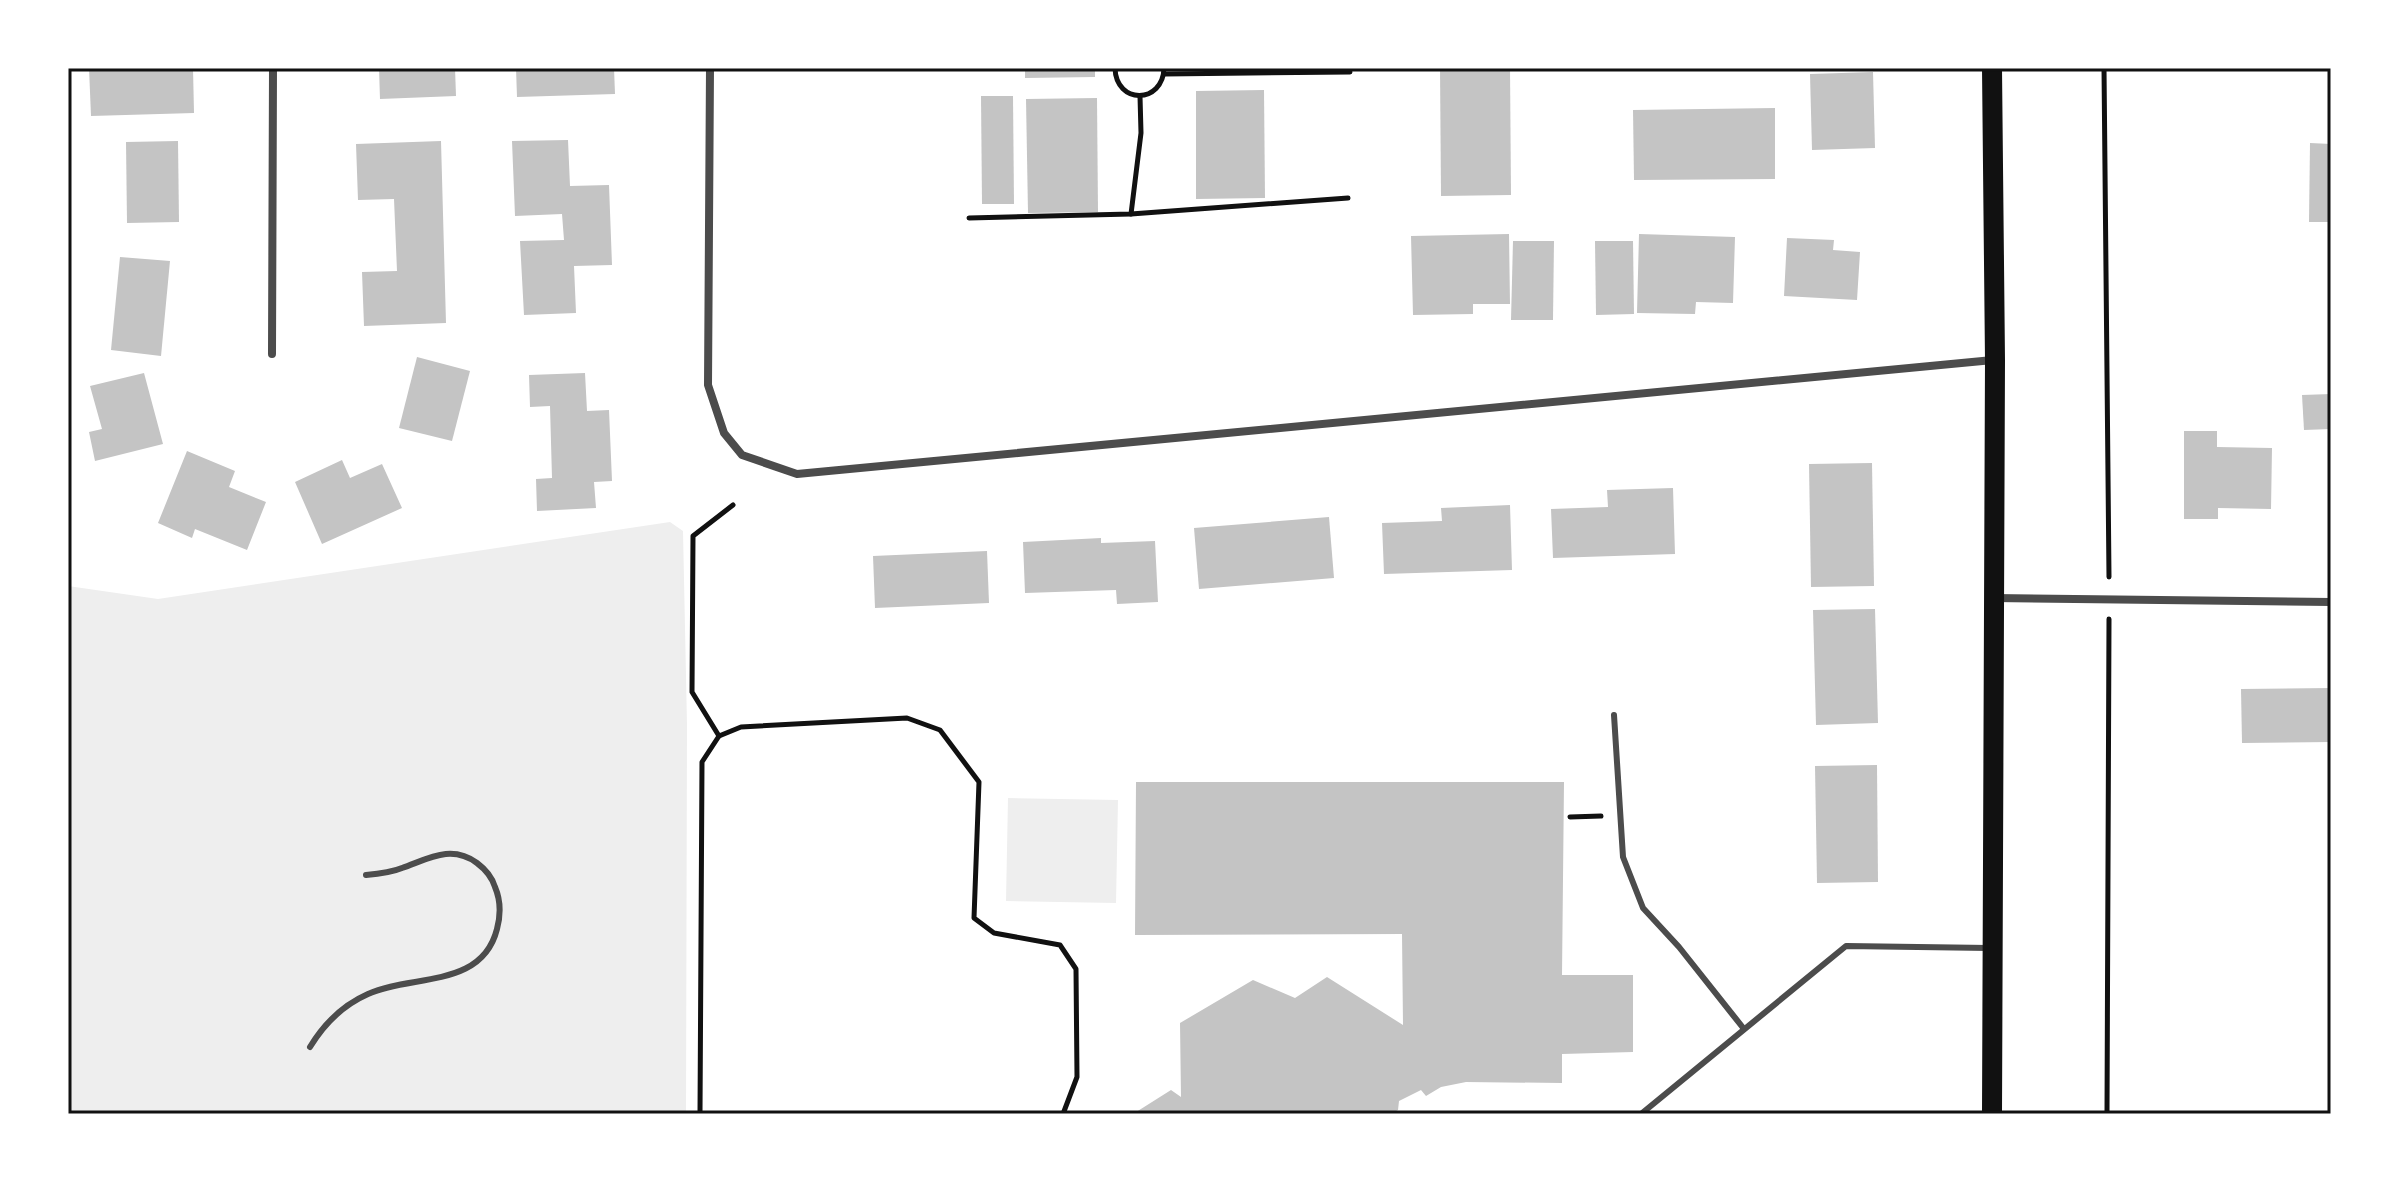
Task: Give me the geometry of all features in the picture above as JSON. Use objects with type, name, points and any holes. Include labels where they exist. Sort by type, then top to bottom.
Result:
[{"type":"main road","points":[[1992,68],[1995,360],[1992,1114]]},
{"type":"street","points":[[272,354],[273,68]]},
{"type":"street","points":[[710,68],[708,385],[724,433],[742,455],[797,474],[1995,360]]},
{"type":"street","points":[[1992,598],[2331,602]]},
{"type":"lane","points":[[1614,715],[1623,857],[1643,908],[1679,947],[1744,1029]]},
{"type":"lane","points":[[310,1047],[319,1033],[349,1004],[389,986],[453,975],[472,965],[495,938],[500,917],[499,896],[492,879],[467,857],[452,852],[400,869],[366,875]]},
{"type":"lane","points":[[1641,1114],[1846,946],[1992,948]]},
{"type":"path","points":[[1115,68],[1120,87],[1140,96],[1157,88],[1164,71],[1350,72]]},
{"type":"path","points":[[1131,214],[1141,133],[1140,96]]},
{"type":"path","points":[[969,218],[1131,214],[1348,198]]},
{"type":"path","points":[[719,736],[692,692],[693,536],[733,505]]},
{"type":"path","points":[[700,1114],[702,762],[719,736],[741,727],[907,718],[940,730],[979,782],[974,918],[994,933],[1060,945],[1076,969],[1077,1077],[1063,1114]]},
{"type":"shaded area","points":[[670,522],[683,531],[687,725],[686,1114],[68,1114],[68,586],[158,599]]},
{"type":"shaded area","points":[[1008,798],[1118,800],[1116,903],[1006,901]]},
{"type":"building","points":[[89,68],[193,68],[194,113],[91,116]]},
{"type":"building","points":[[379,68],[455,68],[456,96],[380,99]]},
{"type":"building","points":[[516,68],[614,68],[615,94],[517,97]]},
{"type":"building","points":[[1025,68],[1095,68],[1095,77],[1025,78]]},
{"type":"building","points":[[1440,68],[1510,68],[1511,195],[1441,196]]},
{"type":"building","points":[[1873,72],[1875,148],[1812,150],[1810,74]]},
{"type":"building","points":[[1264,90],[1265,198],[1196,199],[1196,91]]},
{"type":"building","points":[[981,96],[1013,96],[1014,204],[982,204]]},
{"type":"building","points":[[1097,98],[1098,212],[1028,213],[1026,99]]},
{"type":"building","points":[[1775,108],[1775,179],[1634,180],[1633,110]]},
{"type":"building","points":[[568,140],[570,186],[609,185],[612,265],[574,266],[576,313],[524,315],[520,241],[564,240],[562,214],[515,216],[512,141]]},
{"type":"building","points":[[178,141],[179,222],[127,223],[126,142]]},
{"type":"building","points":[[441,141],[446,323],[364,326],[362,272],[397,271],[394,199],[358,200],[356,144]]},
{"type":"building","points":[[2310,143],[2331,144],[2331,222],[2309,222]]},
{"type":"building","points":[[1509,234],[1510,304],[1473,304],[1473,314],[1413,315],[1411,236]]},
{"type":"building","points":[[1639,234],[1735,237],[1733,303],[1696,302],[1695,314],[1637,313]]},
{"type":"building","points":[[1787,238],[1834,240],[1833,250],[1860,252],[1857,300],[1784,296]]},
{"type":"building","points":[[1513,241],[1554,241],[1553,320],[1511,320]]},
{"type":"building","points":[[1595,241],[1633,241],[1634,314],[1596,315]]},
{"type":"building","points":[[120,257],[170,261],[161,356],[111,350]]},
{"type":"building","points":[[417,357],[470,371],[452,441],[399,428]]},
{"type":"building","points":[[144,373],[163,444],[95,461],[89,432],[102,429],[90,386]]},
{"type":"building","points":[[585,373],[587,411],[609,410],[612,481],[594,482],[596,508],[537,511],[536,479],[552,478],[550,406],[530,407],[529,375]]},
{"type":"building","points":[[2331,394],[2331,429],[2304,430],[2302,395]]},
{"type":"building","points":[[2184,431],[2217,431],[2217,447],[2272,448],[2271,509],[2218,508],[2218,519],[2184,519]]},
{"type":"building","points":[[187,451],[235,471],[229,487],[266,502],[247,550],[195,529],[192,538],[158,523]]},
{"type":"building","points":[[342,460],[350,478],[382,464],[402,508],[322,544],[295,482]]},
{"type":"building","points":[[1872,463],[1874,586],[1811,587],[1809,464]]},
{"type":"building","points":[[1673,488],[1675,554],[1553,558],[1551,509],[1608,507],[1607,490]]},
{"type":"building","points":[[1510,505],[1512,570],[1384,574],[1382,523],[1442,521],[1441,508]]},
{"type":"building","points":[[1329,517],[1334,578],[1199,589],[1194,528]]},
{"type":"building","points":[[1101,538],[1101,543],[1155,541],[1158,602],[1117,604],[1116,590],[1025,593],[1023,542]]},
{"type":"building","points":[[987,551],[989,603],[875,608],[873,556]]},
{"type":"building","points":[[1875,609],[1878,723],[1816,725],[1813,610]]},
{"type":"building","points":[[2331,688],[2331,742],[2242,743],[2241,689]]},
{"type":"building","points":[[1877,765],[1878,882],[1817,883],[1815,766]]},
{"type":"building","points":[[1136,782],[1564,782],[1562,975],[1633,975],[1633,1052],[1562,1054],[1562,1083],[1466,1082],[1441,1087],[1426,1096],[1421,1090],[1399,1101],[1398,1110],[1391,1114],[1133,1114],[1171,1090],[1181,1097],[1180,1023],[1253,980],[1295,998],[1327,977],[1403,1025],[1402,934],[1135,935]]}]
